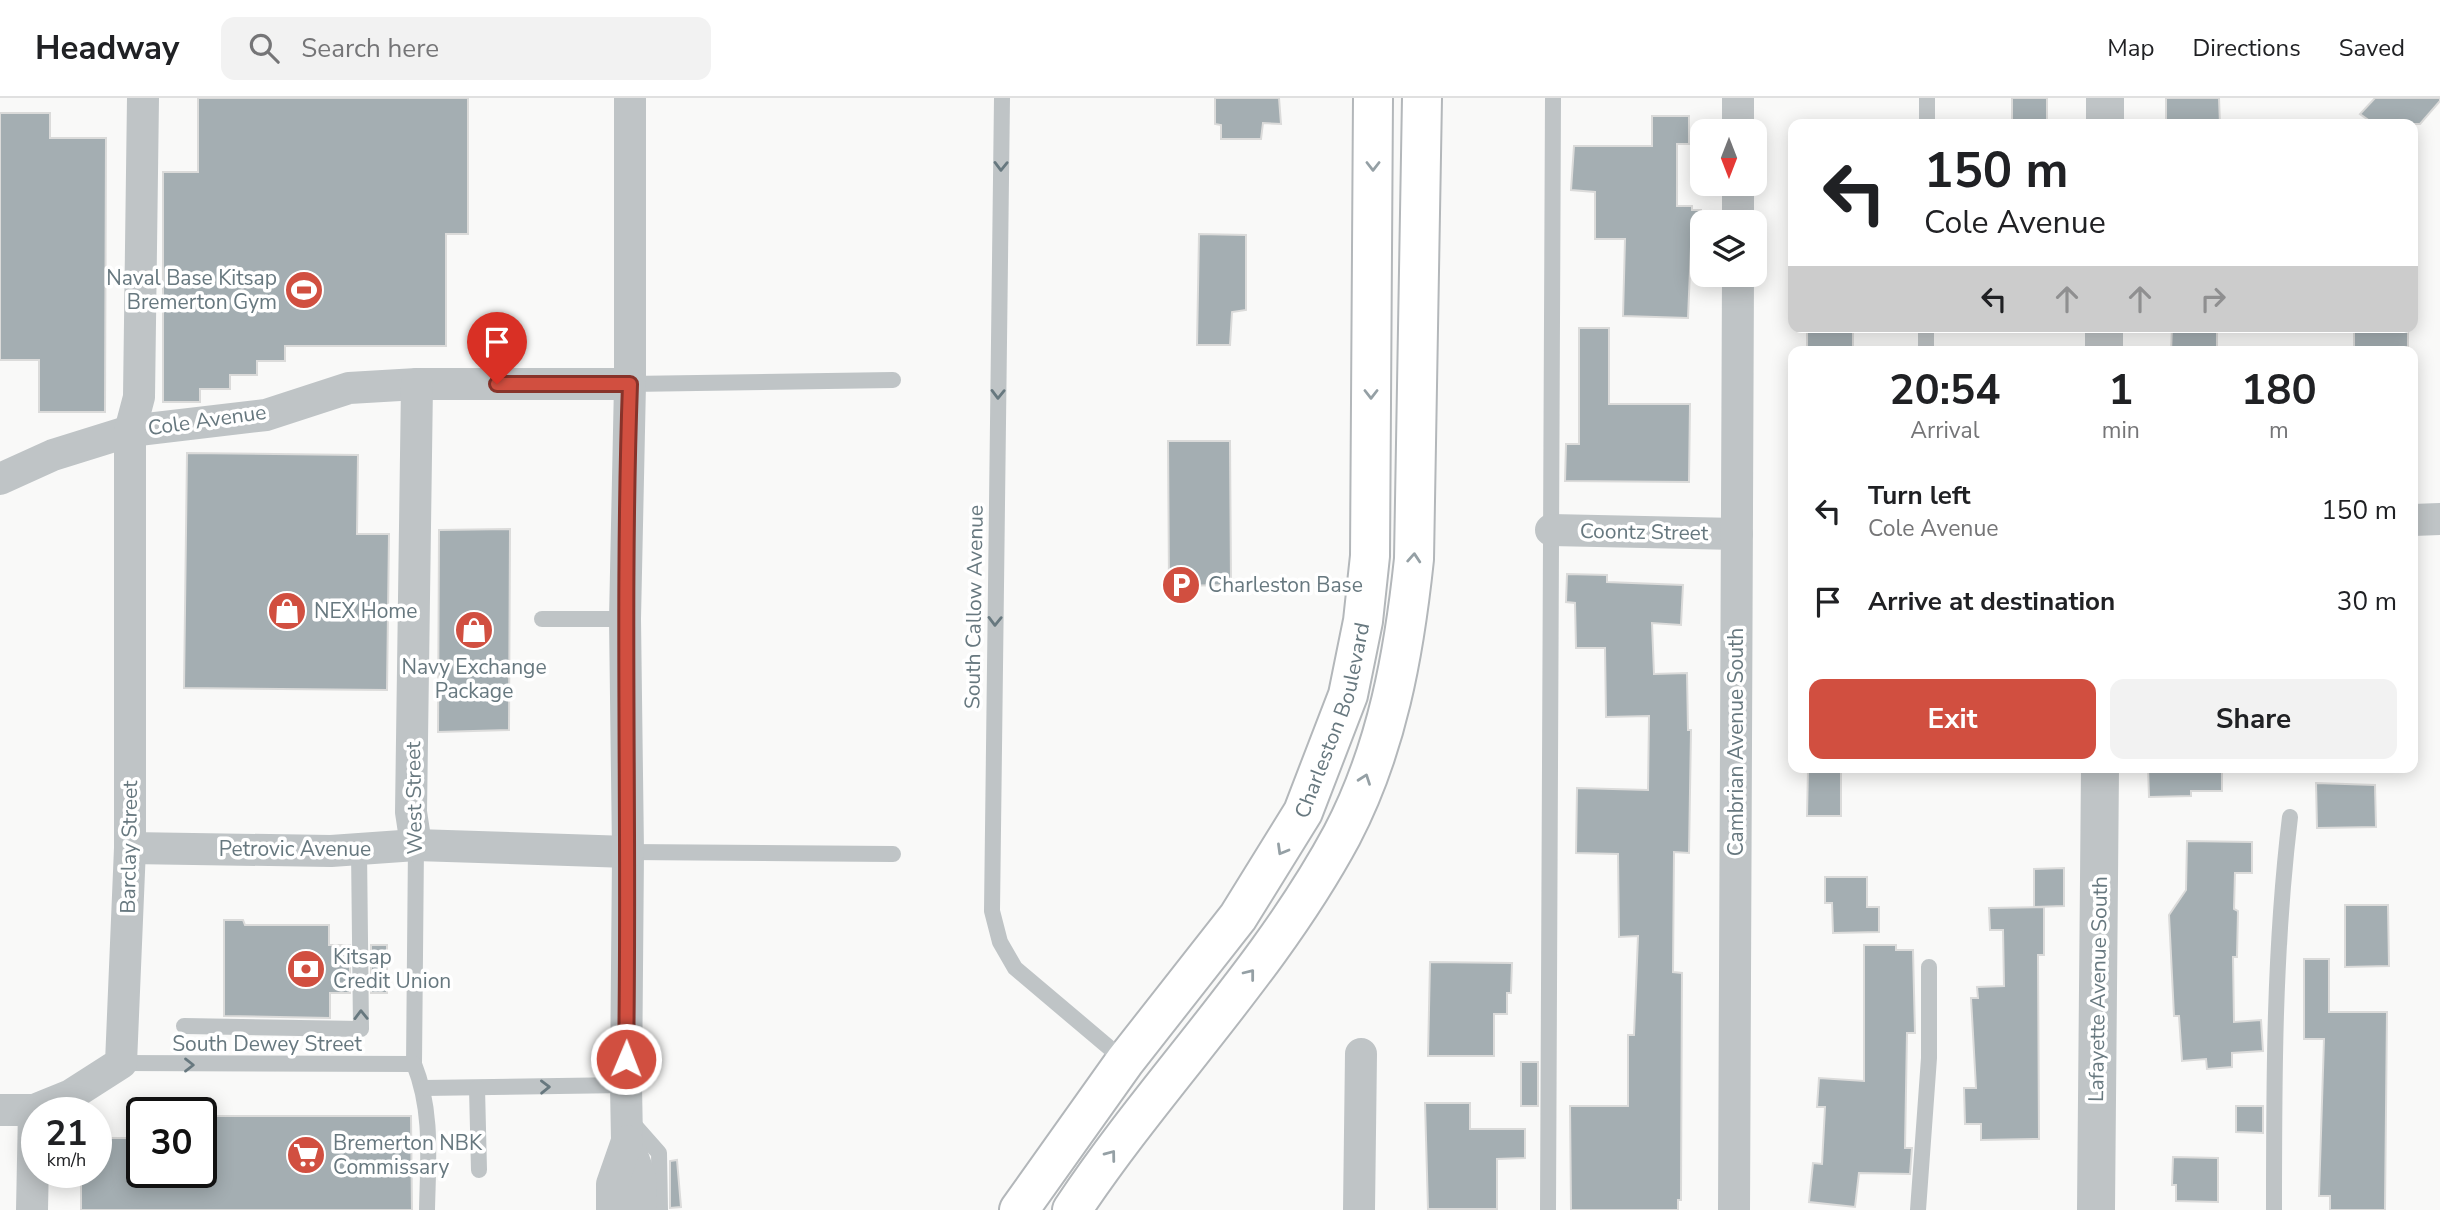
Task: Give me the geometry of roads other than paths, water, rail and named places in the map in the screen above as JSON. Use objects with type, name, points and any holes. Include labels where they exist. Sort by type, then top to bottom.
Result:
[{"type":"highway","name":"Charleston Boulevard","points":[[1019,1210],[1125,1061],[1238,917],[1278,858],[1308,800],[1348,695],[1363,621],[1370,556],[1373,98]]},
{"type":"highway","points":[[1072,1210],[1275,943],[1316,881],[1343,832],[1391,707],[1407,628],[1415,559],[1422,98]]},
{"type":"street","name":"Barclay Street","points":[[121,1063],[130,848],[130,431],[139,397],[143,98]]},
{"type":"street","points":[[630,98],[630,384],[625,619],[628,852],[626,1085],[627,1129],[640,1177],[641,1210]]},
{"type":"street","points":[[1738,98],[1738,119]]},
{"type":"street","points":[[2105,98],[2105,119]]},
{"type":"street","name":"Cambrian Avenue South","points":[[1734,1210],[1738,287]]},
{"type":"street","name":"Cole Avenue","points":[[0,479],[53,454],[130,431],[266,415],[349,388],[417,384],[630,384]]},
{"type":"street","name":"West Street","points":[[416,845],[411,812],[417,384]]},
{"type":"street","points":[[2418,520],[2440,519]]},
{"type":"street","name":"Coontz Street","points":[[1551,530],[1737,534]]},
{"type":"street","name":"Lafayette Avenue South","points":[[2096,1210],[2100,773]]},
{"type":"street","name":"Petrovic Avenue","points":[[130,848],[359,850],[416,845],[628,852]]},
{"type":"street","points":[[1359,1210],[1361,1054]]},
{"type":"street","points":[[64,1097],[121,1063]]},
{"type":"street","points":[[0,1110],[21,1110]]},
{"type":"street","points":[[612,1210],[612,1184],[627,1129]]},
{"type":"street","points":[[32,1188],[32,1210]]},
{"type":"lane","name":"South Callow Avenue","points":[[1002,98],[992,911],[1006,954],[1040,991],[1125,1061]]},
{"type":"lane","points":[[1548,1210],[1553,98]]},
{"type":"lane","points":[[1927,98],[1927,119]]},
{"type":"lane","points":[[630,384],[892,380]]},
{"type":"lane","points":[[542,619],[625,619]]},
{"type":"lane","points":[[2274,1210],[2274,1041],[2279,908],[2290,817]]},
{"type":"lane","name":"West Street","points":[[416,845],[414,1064],[424,1088],[428,1118],[427,1210]]},
{"type":"lane","points":[[184,1026],[361,1029],[359,850]]},
{"type":"lane","points":[[628,852],[893,854]]},
{"type":"lane","points":[[1918,1210],[1929,1058],[1929,967]]},
{"type":"lane","name":"South Dewey Street","points":[[121,1063],[414,1064]]},
{"type":"lane","points":[[424,1088],[626,1085]]},
{"type":"lane","points":[[477,1088],[479,1170]]},
{"type":"lane","points":[[627,1129],[659,1153],[660,1210]]},
{"type":"place","name":"Naval Base Kitsap Bremerton Gym","points":[[304,290]]},
{"type":"place","name":"Charleston Base","points":[[1181,585]]},
{"type":"place","name":"NEX Home","points":[[287,611]]},
{"type":"place","name":"Navy Exchange Package","points":[[474,630]]},
{"type":"place","name":"Kitsap Credit Union","points":[[306,969]]},
{"type":"place","name":"Bremerton NBK Commissary","points":[[306,1155]]}]
